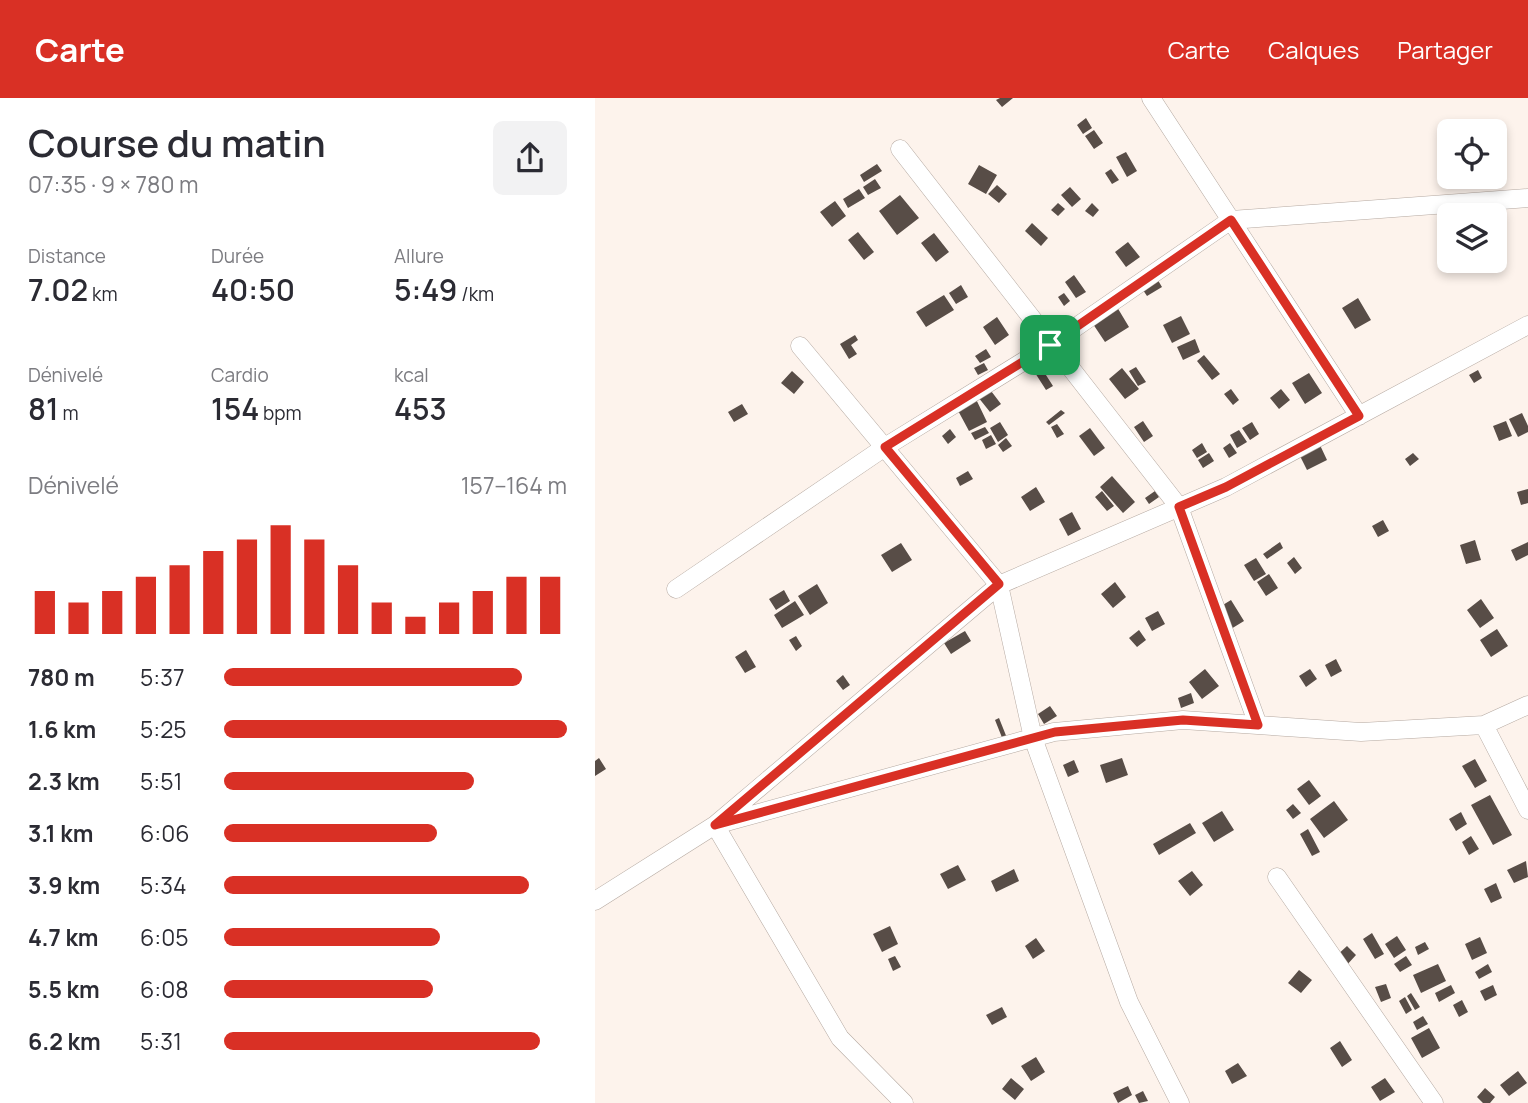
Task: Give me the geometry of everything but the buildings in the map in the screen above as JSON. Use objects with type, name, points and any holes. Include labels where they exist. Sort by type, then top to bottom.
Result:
[{"type":"street","points":[[1151,98],[1359,416]]},
{"type":"street","points":[[900,149],[1050,345],[1179,507],[1258,725]]},
{"type":"street","points":[[676,589],[885,447],[1050,345],[1231,220],[1528,198]]},
{"type":"street","points":[[595,901],[715,825],[999,584],[1226,487],[1528,325]]},
{"type":"street","points":[[800,346],[999,584],[1033,738],[1129,1003],[1180,1103]]},
{"type":"street","points":[[715,825],[1055,732],[1183,720],[1361,732],[1484,725],[1528,705]]},
{"type":"street","points":[[1484,725],[1528,810]]},
{"type":"street","points":[[715,825],[840,1038],[904,1103]]},
{"type":"street","points":[[1277,877],[1434,1103]]},
{"type":"route","points":[[1231,220],[1359,416],[1226,487],[1179,507],[1258,725],[1183,720],[1055,732],[715,825],[999,584],[885,447],[1050,345],[1231,220]]}]
